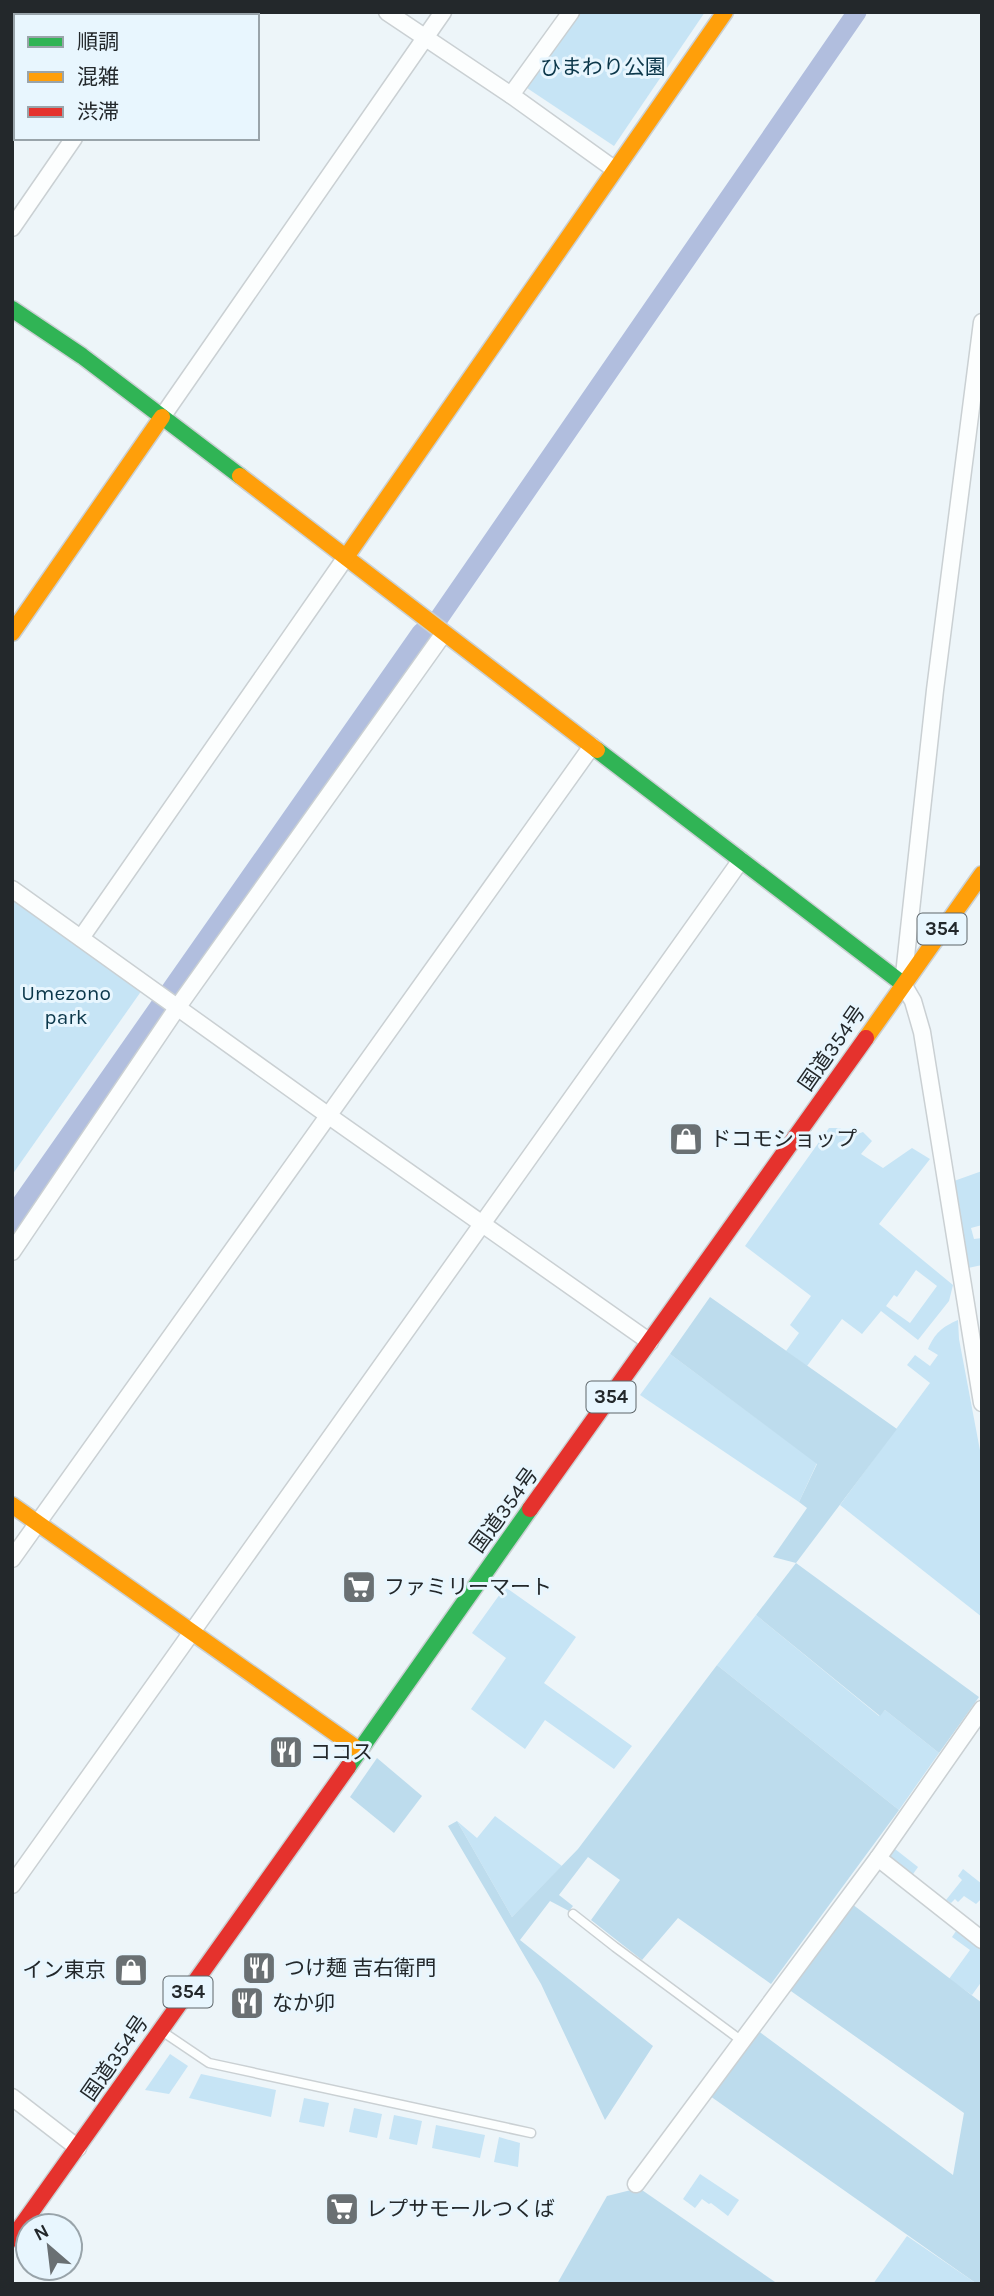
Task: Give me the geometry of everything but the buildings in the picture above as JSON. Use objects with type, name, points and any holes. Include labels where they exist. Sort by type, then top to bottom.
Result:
[{"type":"main road","points":[[345,557],[725,12]]},
{"type":"main road","points":[[12,309],[82,356],[903,984]]},
{"type":"main road","points":[[12,633],[162,417]]},
{"type":"main road","name":"国道354号","points":[[12,2239],[982,874]]},
{"type":"main road","points":[[12,1505],[359,1750]]},
{"type":"street","points":[[387,12],[511,95],[614,169]]},
{"type":"street","points":[[162,417],[443,12]]},
{"type":"street","points":[[511,95],[571,12]]},
{"type":"street","points":[[12,228],[73,140]]},
{"type":"street","points":[[982,322],[935,690],[903,984],[913,1001],[922,1032],[982,1403]]},
{"type":"street","points":[[80,938],[345,557]]},
{"type":"street","points":[[12,1252],[437,627]]},
{"type":"street","points":[[12,1559],[592,746]]},
{"type":"street","points":[[12,1885],[741,860]]},
{"type":"street","points":[[12,889],[650,1342]]},
{"type":"street","points":[[636,2184],[878,1858],[982,1709]]},
{"type":"street","points":[[878,1858],[982,1940]]},
{"type":"street","points":[[12,2097],[78,2148]]},
{"type":"lane","points":[[573,1913],[615,1948],[742,2041]]},
{"type":"lane","points":[[161,2030],[209,2063],[531,2133]]},
{"type":"green space","name":"ひまわり公園","points":[[574,12],[705,12],[614,146],[524,86]]},
{"type":"green space","name":"Umezono park","points":[[12,900],[142,990],[12,1175]]},
{"type":"green space","points":[[829,1128],[840,1128],[849,1137],[863,1132],[872,1141],[861,1154],[883,1168],[912,1148],[930,1159],[879,1224],[953,1285],[949,1301],[918,1340],[881,1311],[862,1334],[842,1319],[807,1366],[786,1351],[799,1333],[790,1325],[811,1296],[745,1246]],"holes":[[[916,1270],[937,1286],[910,1323],[886,1306],[894,1295],[897,1297]]]},
{"type":"green space","points":[[982,1171],[982,1225],[971,1228],[974,1239],[982,1238],[982,1265],[968,1268],[954,1181]]},
{"type":"green space","points":[[958,1320],[959,1339],[982,1461],[982,1617],[840,1505],[930,1383],[907,1365],[915,1355],[930,1366],[938,1355],[928,1349],[933,1339],[943,1328]]},
{"type":"green space","points":[[670,1354],[817,1463],[799,1502],[640,1395]]},
{"type":"green space","points":[[505,1587],[576,1637],[544,1683],[632,1746],[614,1769],[545,1720],[525,1749],[471,1709],[506,1658],[472,1633]]},
{"type":"green space","points":[[756,1615],[879,1716],[885,1710],[939,1753],[899,1810],[717,1665]]},
{"type":"green space","points":[[495,1816],[562,1866],[512,1917],[457,1821],[477,1838]]},
{"type":"green space","points":[[895,1849],[918,1867],[911,1877],[890,1857]]},
{"type":"green space","points":[[963,1869],[982,1884],[982,1898],[976,1904],[964,1896],[958,1902],[955,1899],[951,1903],[946,1900],[962,1880],[958,1876]]},
{"type":"green space","points":[[956,1931],[982,1950],[982,1981],[972,1995],[949,1979],[970,1950],[952,1937]]},
{"type":"green space","points":[[170,2054],[188,2066],[169,2094],[145,2090]]},
{"type":"green space","points":[[201,2074],[276,2090],[271,2117],[189,2098]]},
{"type":"green space","points":[[304,2098],[329,2103],[324,2127],[299,2122]]},
{"type":"green space","points":[[354,2108],[382,2114],[377,2138],[349,2132]]},
{"type":"green space","points":[[394,2115],[422,2121],[417,2145],[389,2139]]},
{"type":"green space","points":[[436,2125],[485,2135],[480,2158],[432,2148]]},
{"type":"green space","points":[[499,2137],[520,2143],[518,2167],[494,2162]]},
{"type":"green space","points":[[700,2174],[739,2200],[728,2216],[702,2199],[695,2208],[683,2199]]},
{"type":"green space","points":[[907,2236],[977,2284],[873,2284]]},
{"type":"shaded area","points":[[710,1297],[897,1429],[796,1563],[773,1557],[807,1508],[799,1502],[817,1464],[670,1354]]},
{"type":"shaded area","points":[[796,1563],[979,1697],[939,1753],[885,1710],[880,1716],[756,1615]]},
{"type":"shaded area","points":[[717,1665],[899,1810],[771,1984],[678,1918],[642,1960],[591,1920],[620,1880],[588,1857],[559,1895],[573,1906],[569,1911],[550,1901],[520,1940],[653,2046],[605,2120],[541,1984],[448,1826],[457,1821],[512,1917],[578,1849]]},
{"type":"shaded area","points":[[377,1758],[422,1796],[394,1833],[350,1797]]},
{"type":"shaded area","points":[[852,1904],[982,2003],[982,2284],[977,2284],[710,2096],[757,2030],[953,2175],[964,2113],[788,1989]]},
{"type":"shaded area","points":[[639,2188],[778,2284],[557,2284],[607,2196]]},
{"type":"waterway","points":[[426,637],[857,12]]},
{"type":"waterway","points":[[12,1228],[426,637]]},
{"type":"traffic: fast","points":[[12,309],[82,356],[240,476]]},
{"type":"traffic: fast","points":[[597,750],[903,984]]},
{"type":"traffic: fast","points":[[348,1767],[530,1509]]},
{"type":"traffic: slow","points":[[346,557],[725,12]]},
{"type":"traffic: slow","points":[[12,633],[162,417]]},
{"type":"traffic: slow","points":[[240,476],[597,750]]},
{"type":"traffic: slow","points":[[866,1038],[982,874]]},
{"type":"traffic: slow","points":[[12,1505],[359,1750]]},
{"type":"traffic: jam","points":[[530,1509],[866,1038]]},
{"type":"traffic: jam","points":[[12,2239],[348,1767]]},
{"type":"place","name":"ドコモショップ","points":[[686,1139]]},
{"type":"place","name":"ファミリーマート","points":[[359,1587]]},
{"type":"place","name":"ココス","points":[[286,1752]]},
{"type":"place","name":"つけ麺 吉右衛門","points":[[259,1968]]},
{"type":"place","name":"イン東京","points":[[131,1970]]},
{"type":"place","name":"なか卯","points":[[247,2003]]},
{"type":"place","name":"レプサモールつくば","points":[[342,2209]]}]
